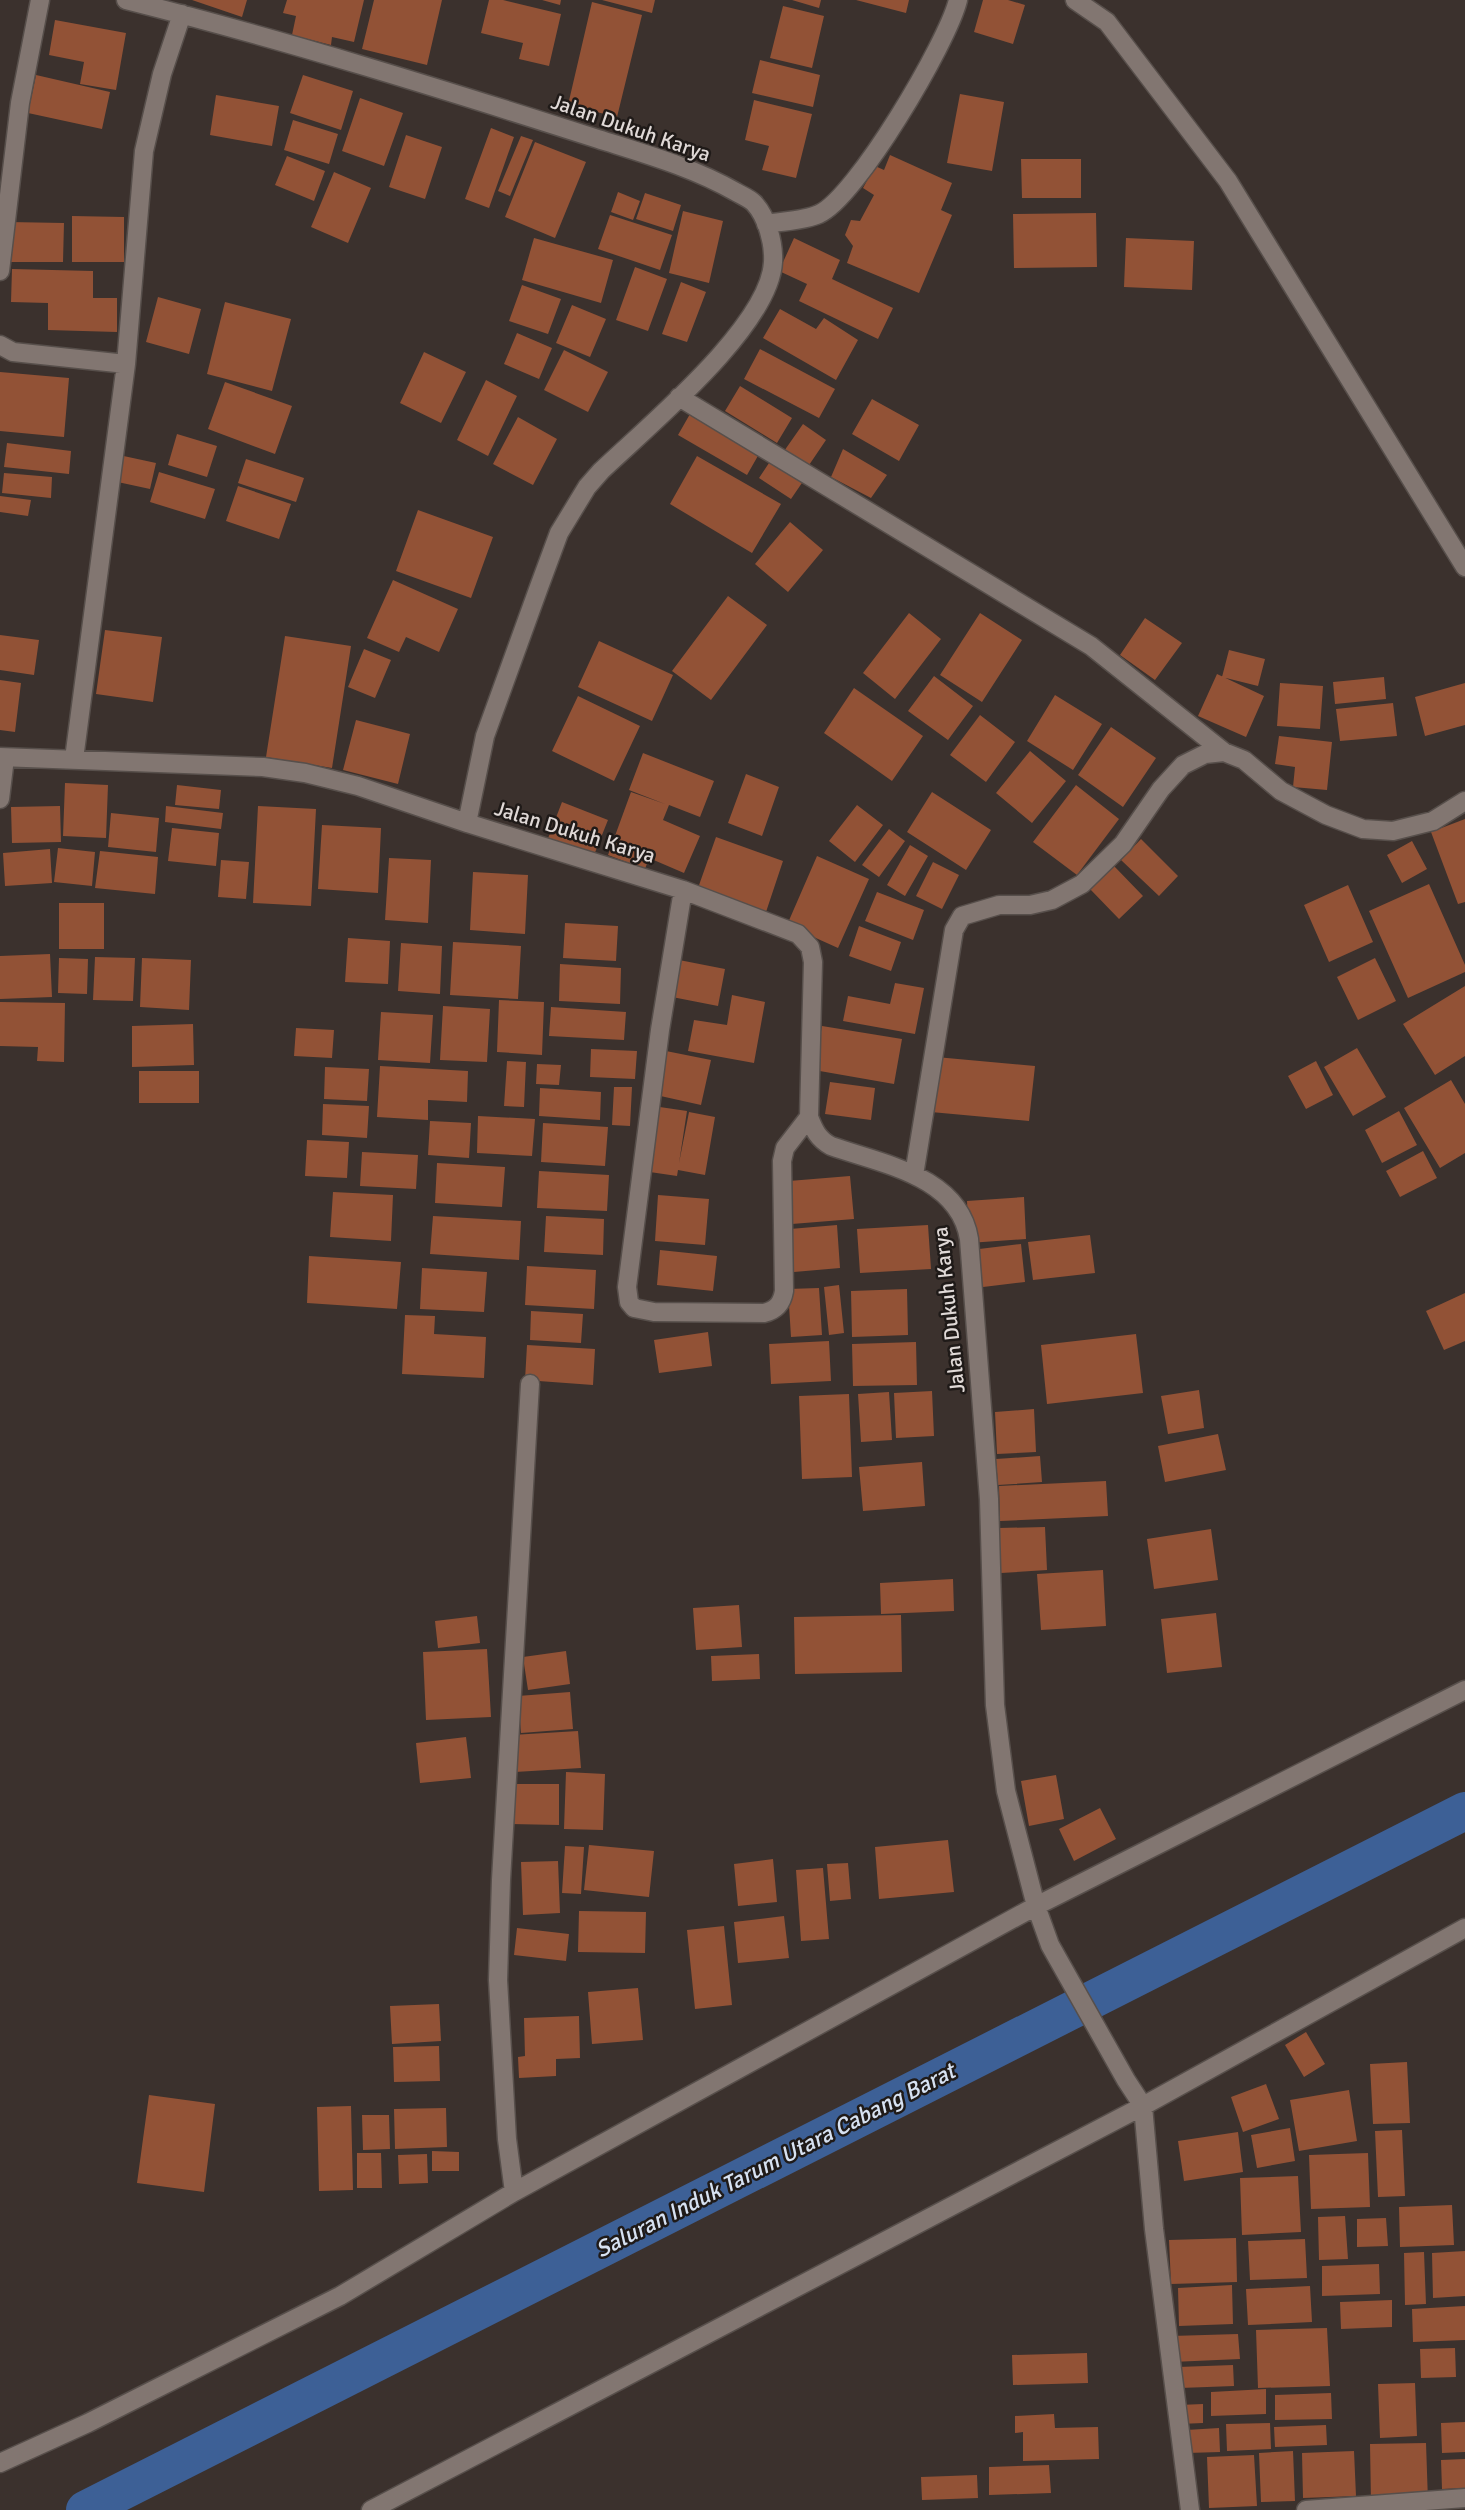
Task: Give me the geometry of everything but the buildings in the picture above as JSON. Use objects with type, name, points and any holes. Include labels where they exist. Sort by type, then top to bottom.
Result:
[{"type":"street","points":[[0,271],[20,103],[40,0]]},
{"type":"street","name":"Jalan Dukuh Karya","points":[[126,0],[456,93],[692,170],[753,202],[766,224],[772,241],[774,263],[766,288],[753,313],[718,360],[601,471],[559,533],[485,736],[467,823],[683,890],[798,934],[810,947],[813,962],[809,1117],[814,1130],[822,1142],[914,1175],[937,1187],[960,1211],[967,1227],[989,1499],[995,1705],[1006,1791],[1035,1906],[1050,1945],[1143,2106]]},
{"type":"street","points":[[766,224],[818,215],[836,202],[852,185],[900,113],[941,43],[958,0]]},
{"type":"street","points":[[1075,0],[1107,22],[1228,181],[1465,567]]},
{"type":"street","points":[[75,759],[126,364],[144,151],[150,119],[182,14]]},
{"type":"street","points":[[0,345],[13,352],[126,364]]},
{"type":"street","points":[[679,397],[1091,646],[1224,752],[1244,760],[1281,791],[1326,815],[1363,829],[1393,831],[1433,821],[1465,801]]},
{"type":"street","points":[[914,1175],[954,930],[962,916],[999,905],[1030,905],[1052,900],[1082,884],[1123,844],[1161,789],[1183,765],[1205,754],[1224,752]]},
{"type":"street","points":[[0,799],[3,757],[263,767],[358,786],[467,823]]},
{"type":"street","points":[[683,890],[660,1030],[627,1287],[629,1302],[634,1308],[654,1312],[764,1313],[779,1306],[784,1291],[783,1155],[809,1117]]},
{"type":"street","points":[[514,2192],[507,2138],[498,1980],[502,1853],[530,1384]]},
{"type":"street","points":[[0,2463],[88,2423],[340,2296],[514,2192],[1035,1906],[1465,1690]]},
{"type":"street","points":[[372,2510],[1143,2106],[1465,1928]]},
{"type":"street","points":[[1143,2106],[1154,2229],[1190,2510]]},
{"type":"street","points":[[1306,2510],[1465,2498]]},
{"type":"waterway","name":"Saluran Induk Tarum Utara Cabang Barat","points":[[85,2510],[1465,1811]]}]
